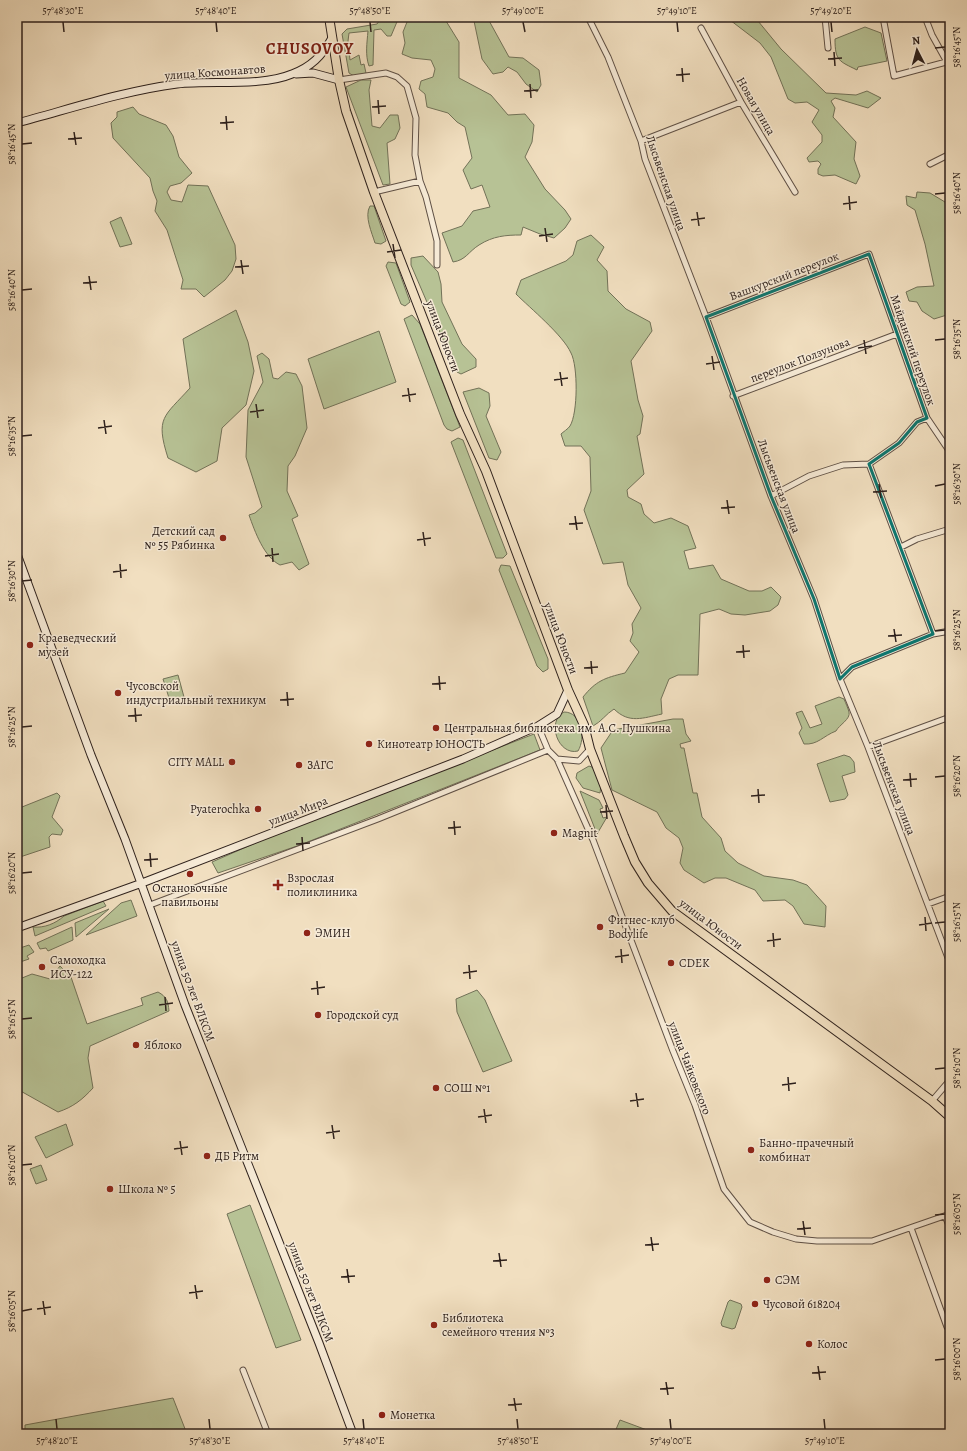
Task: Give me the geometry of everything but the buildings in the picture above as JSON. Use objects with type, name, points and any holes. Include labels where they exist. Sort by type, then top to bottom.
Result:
[{"type":"main road","name":"улица Юности","points":[[329,17],[339,80],[346,111],[374,192],[460,414],[486,471],[568,690],[584,724],[590,750],[635,862],[648,883],[672,911],[932,1101],[950,1117]]},
{"type":"street","points":[[825,17],[828,48]]},
{"type":"street","points":[[883,17],[894,76],[949,62],[932,35],[925,17]]},
{"type":"street","name":"Лысьвенская улица","points":[[591,18],[642,141],[645,159],[706,317],[733,396],[771,496],[814,600],[840,679],[868,747],[950,963]]},
{"type":"street","name":"Новая улица","points":[[701,28],[741,102],[795,192]]},
{"type":"street","name":"улица Космонавтов","points":[[17,123],[151,88],[194,83],[268,80],[292,75],[317,60],[332,38]]},
{"type":"street","points":[[292,75],[313,73],[339,80],[386,72],[397,77],[407,86],[416,118],[415,155],[420,180],[438,241],[437,265]]},
{"type":"street","points":[[642,141],[741,102]]},
{"type":"street","points":[[930,164],[950,154]]},
{"type":"street","points":[[374,192],[420,180]]},
{"type":"street","name":"Вашкурский переулок","points":[[706,317],[870,254]]},
{"type":"street","name":"Майданский переулок","points":[[869,464],[899,443],[918,422],[927,418],[870,254]]},
{"type":"street","name":"переулок Ползунова","points":[[733,396],[897,334]]},
{"type":"street","points":[[927,418],[950,452]]},
{"type":"street","points":[[771,496],[810,476],[844,465],[869,464],[933,634]]},
{"type":"street","points":[[901,547],[917,539],[950,529]]},
{"type":"street","name":"улица 50 лет ВЛКСМ","points":[[17,554],[90,755],[126,839],[185,1005],[319,1343],[353,1434]]},
{"type":"street","points":[[840,679],[852,667],[933,634],[950,631]]},
{"type":"street","name":"улица Мира","points":[[17,928],[142,883],[433,772],[538,726],[557,714],[568,690]]},
{"type":"street","points":[[868,747],[950,717]]},
{"type":"street","name":"улица Чайковского","points":[[538,726],[548,750],[557,759],[593,840],[695,1105],[724,1189],[750,1222],[773,1232],[796,1239],[824,1241],[872,1241],[947,1215]]},
{"type":"street","points":[[150,905],[342,833],[548,750]]},
{"type":"street","points":[[557,759],[579,761],[590,750]]},
{"type":"street","points":[[928,904],[950,896]]},
{"type":"street","points":[[932,1101],[950,1080]]},
{"type":"street","points":[[947,1215],[950,1228]]},
{"type":"street","points":[[911,1228],[947,1327]]},
{"type":"street","points":[[243,1370],[268,1434]]},
{"type":"highlighted area","points":[[869,254],[927,418],[917,422],[899,443],[869,464],[933,634],[852,667],[840,679],[814,599],[771,496],[706,317]]},
{"type":"green space","points":[[382,17],[399,17],[391,36],[387,36],[381,29],[374,30],[373,65],[369,66],[367,58],[368,31],[349,33],[348,41],[350,60],[359,55],[361,65],[364,64],[366,73],[354,76],[349,73],[342,34],[347,29],[377,24]]},
{"type":"green space","points":[[409,17],[448,17],[446,21],[459,42],[459,78],[491,95],[508,115],[525,114],[534,125],[532,142],[525,157],[545,189],[565,210],[571,219],[565,228],[554,238],[523,227],[521,235],[494,238],[479,245],[464,258],[453,262],[442,233],[462,226],[473,211],[490,207],[482,185],[471,189],[463,170],[472,158],[465,127],[457,122],[448,113],[427,107],[425,94],[419,89],[421,81],[433,77],[435,69],[431,60],[412,58],[402,54],[405,43],[403,32]]},
{"type":"green space","points":[[467,17],[487,17],[509,57],[523,58],[539,70],[541,85],[537,92],[526,84],[517,72],[508,67],[503,72],[493,74],[482,59],[474,21]]},
{"type":"green space","points":[[726,17],[764,17],[758,21],[781,49],[826,93],[856,95],[867,91],[881,98],[868,108],[835,98],[831,101],[835,108],[833,117],[856,142],[854,159],[860,176],[856,184],[835,175],[823,176],[818,174],[818,169],[821,164],[818,161],[809,162],[807,158],[822,142],[822,135],[812,122],[819,110],[807,102],[795,103],[788,99],[771,57],[760,43]]},
{"type":"green space","points":[[865,27],[881,33],[887,61],[858,67],[857,70],[839,59],[836,52],[835,39]]},
{"type":"green space","points":[[361,80],[371,80],[369,90],[372,126],[380,128],[390,115],[398,115],[400,128],[395,139],[387,143],[390,184],[383,185],[346,87]]},
{"type":"green space","points":[[133,107],[139,114],[166,125],[173,136],[179,157],[192,173],[181,183],[170,186],[167,192],[171,200],[182,202],[188,185],[208,186],[235,245],[236,259],[232,271],[225,280],[204,297],[196,289],[181,289],[183,280],[167,230],[155,211],[157,201],[150,178],[113,138],[111,123],[117,117],[117,112]]},
{"type":"green space","points":[[917,192],[930,193],[945,202],[950,220],[950,314],[934,319],[922,311],[917,302],[909,301],[906,292],[917,287],[934,286],[925,244],[915,210],[907,205],[906,196],[916,198]]},
{"type":"green space","points":[[370,206],[374,206],[386,241],[381,244],[375,243],[371,230],[368,219],[368,210]]},
{"type":"green space","points":[[121,217],[132,244],[120,247],[110,222]]},
{"type":"green space","points":[[591,235],[604,247],[597,260],[607,271],[608,291],[626,309],[650,322],[652,331],[631,361],[638,400],[643,416],[640,434],[637,436],[644,474],[627,490],[628,497],[641,504],[644,514],[654,523],[671,518],[688,526],[696,548],[684,551],[689,569],[713,565],[721,579],[749,591],[762,591],[771,587],[781,597],[778,605],[770,611],[745,615],[731,614],[719,609],[700,614],[698,675],[678,675],[669,679],[661,699],[662,714],[636,719],[625,717],[614,709],[593,726],[583,697],[592,687],[601,681],[625,673],[639,652],[630,641],[633,633],[632,624],[641,608],[628,585],[623,562],[603,564],[584,510],[591,491],[590,457],[581,446],[565,446],[561,434],[570,426],[575,411],[576,378],[571,353],[554,330],[516,294],[521,280],[566,261],[573,255],[577,241]]},
{"type":"green space","points":[[423,256],[438,272],[441,284],[442,302],[462,344],[476,359],[476,367],[461,374],[457,372],[411,265],[411,258]]},
{"type":"green space","points":[[388,262],[396,263],[410,302],[405,306],[401,304],[386,266]]},
{"type":"green space","points":[[236,310],[248,342],[254,371],[246,405],[222,428],[217,461],[196,472],[168,458],[162,434],[164,418],[190,388],[183,339]]},
{"type":"green space","points":[[412,315],[420,324],[460,427],[452,431],[447,429],[444,425],[404,319]]},
{"type":"green space","points":[[379,331],[396,382],[324,409],[308,359]]},
{"type":"green space","points":[[262,353],[269,359],[273,378],[278,379],[286,372],[296,374],[302,386],[307,428],[295,456],[288,466],[287,491],[298,516],[292,519],[309,564],[299,570],[292,562],[280,565],[269,556],[254,529],[249,515],[255,513],[262,507],[246,457],[248,410],[263,382],[257,356]]},
{"type":"green space","points":[[479,388],[489,393],[490,406],[486,416],[501,452],[497,460],[489,458],[463,392]]},
{"type":"green space","points":[[458,438],[463,440],[507,554],[503,558],[496,558],[451,442]]},
{"type":"green space","points":[[501,565],[510,566],[548,659],[548,669],[543,672],[537,666],[499,570]]},
{"type":"green space","points":[[178,675],[184,697],[170,701],[163,679]]},
{"type":"green space","points":[[839,697],[844,699],[848,709],[849,715],[847,720],[836,731],[817,742],[804,744],[799,733],[802,728],[796,713],[802,711],[810,728],[822,724],[815,706]]},
{"type":"green space","points":[[564,712],[575,716],[581,727],[582,739],[578,751],[571,751],[565,748],[557,737],[555,730],[556,723],[559,716]]},
{"type":"green space","points":[[673,719],[683,719],[686,734],[691,741],[680,744],[681,748],[684,748],[693,793],[697,793],[702,817],[721,838],[725,851],[738,863],[764,876],[793,880],[807,885],[826,906],[825,927],[804,924],[793,906],[785,900],[763,901],[755,890],[726,878],[715,878],[704,883],[684,870],[680,863],[683,848],[679,838],[666,828],[657,812],[612,790],[601,748],[613,730]]},
{"type":"green space","points":[[534,734],[540,750],[300,845],[218,873],[212,862],[276,834]]},
{"type":"green space","points":[[844,755],[850,757],[854,762],[855,772],[842,776],[848,795],[845,799],[830,802],[817,764]]},
{"type":"green space","points":[[589,766],[595,770],[599,776],[601,785],[600,793],[583,788],[576,778],[577,773]]},
{"type":"green space","points":[[580,791],[599,800],[603,808],[600,809],[603,818],[607,817],[597,834]]},
{"type":"green space","points":[[57,793],[60,796],[52,817],[63,830],[61,835],[52,834],[49,837],[50,847],[17,858],[17,809]]},
{"type":"green space","points":[[131,900],[137,916],[86,935],[121,903]]},
{"type":"green space","points":[[103,901],[106,906],[35,936],[33,927],[49,925],[64,916]]},
{"type":"green space","points":[[109,909],[76,937],[75,923]]},
{"type":"green space","points":[[72,927],[73,940],[48,951],[46,948],[40,949],[37,943]]},
{"type":"green space","points":[[29,945],[34,952],[27,956],[29,959],[17,963],[17,949]]},
{"type":"green space","points":[[60,966],[71,977],[87,1024],[143,1005],[141,998],[158,992],[166,1000],[169,1011],[90,1046],[88,1058],[93,1088],[77,1103],[58,1112],[17,1089],[17,980],[32,974],[50,979]]},
{"type":"green space","points":[[477,990],[485,1000],[512,1061],[483,1072],[457,1012],[456,999]]},
{"type":"green space","points":[[66,1124],[73,1145],[46,1158],[35,1137]]},
{"type":"green space","points":[[41,1165],[47,1180],[36,1184],[30,1169]]},
{"type":"green space","points":[[250,1205],[301,1340],[276,1348],[227,1214]]},
{"type":"green space","points":[[730,1300],[741,1304],[742,1307],[735,1328],[732,1329],[722,1326],[721,1323]]},
{"type":"green space","points":[[173,1398],[187,1434],[25,1434],[25,1425]]},
{"type":"green space","points":[[620,1420],[655,1433],[655,1434],[614,1434]]},
{"type":"place","name":"Детский сад № 55 Рябинка","points":[[223,538]]},
{"type":"place","name":"Краеведческий музей","points":[[30,645]]},
{"type":"place","name":"Чусовской индустриальный техникум","points":[[118,693]]},
{"type":"place","name":"Центральная библиотека им. А.С. Пушкина","points":[[436,728]]},
{"type":"place","name":"Кинотеатр ЮНОСТЬ","points":[[369,744]]},
{"type":"place","name":"CITY MALL","points":[[232,762]]},
{"type":"place","name":"ЗАГС","points":[[299,765]]},
{"type":"place","name":"Pyaterochka","points":[[258,809]]},
{"type":"place","name":"Magnit","points":[[554,833]]},
{"type":"place","name":"Остановочные павильоны","points":[[190,874]]},
{"type":"place","name":"Взрослая поликлиника","points":[[278,885]]},
{"type":"place","name":"Фитнес-клуб Bodylife","points":[[600,927]]},
{"type":"place","name":"ЭМИН","points":[[307,933]]},
{"type":"place","name":"CDEK","points":[[671,963]]},
{"type":"place","name":"Самоходка ИСУ-122","points":[[42,967]]},
{"type":"place","name":"Городской суд","points":[[318,1015]]},
{"type":"place","name":"Яблоко","points":[[136,1045]]},
{"type":"place","name":"СОШ №1","points":[[436,1088]]},
{"type":"place","name":"Банно-прачечный комбинат","points":[[751,1150]]},
{"type":"place","name":"ДБ Ритм","points":[[207,1156]]},
{"type":"place","name":"Школа № 5","points":[[110,1189]]},
{"type":"place","name":"СЭМ","points":[[767,1280]]},
{"type":"place","name":"Чусовой 618204","points":[[755,1304]]},
{"type":"place","name":"Библиотека семейного чтения №3","points":[[434,1325]]},
{"type":"place","name":"Колос","points":[[809,1344]]},
{"type":"place","name":"Монетка","points":[[382,1415]]},
{"type":"district","name":"CHUSOVOY","points":[[310,49]]}]
